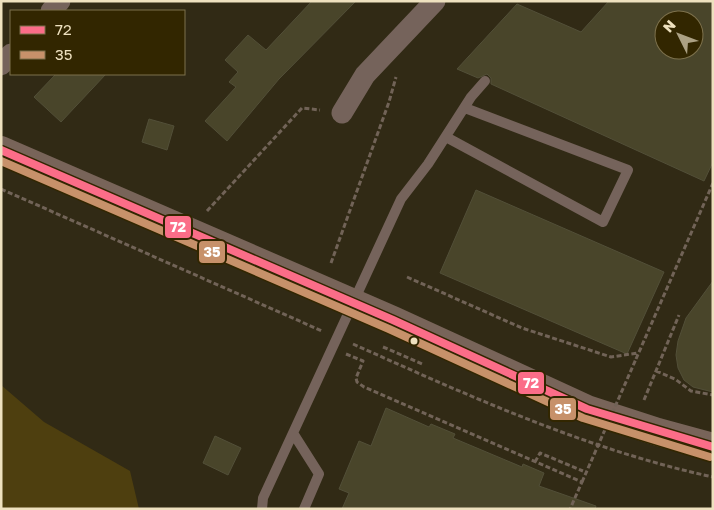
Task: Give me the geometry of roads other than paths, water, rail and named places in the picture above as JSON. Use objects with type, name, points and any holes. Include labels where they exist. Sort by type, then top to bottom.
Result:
[{"type":"main road","points":[[1,150],[484,361],[587,409],[658,432],[713,447]]},
{"type":"street","points":[[342,113],[365,75],[435,1]]},
{"type":"street","points":[[1,65],[10,55]]},
{"type":"lane","points":[[262,509],[263,498],[401,199],[485,81]]},
{"type":"lane","points":[[446,137],[603,222],[628,170],[465,108]]},
{"type":"lane","points":[[293,433],[319,474],[304,509]]}]
